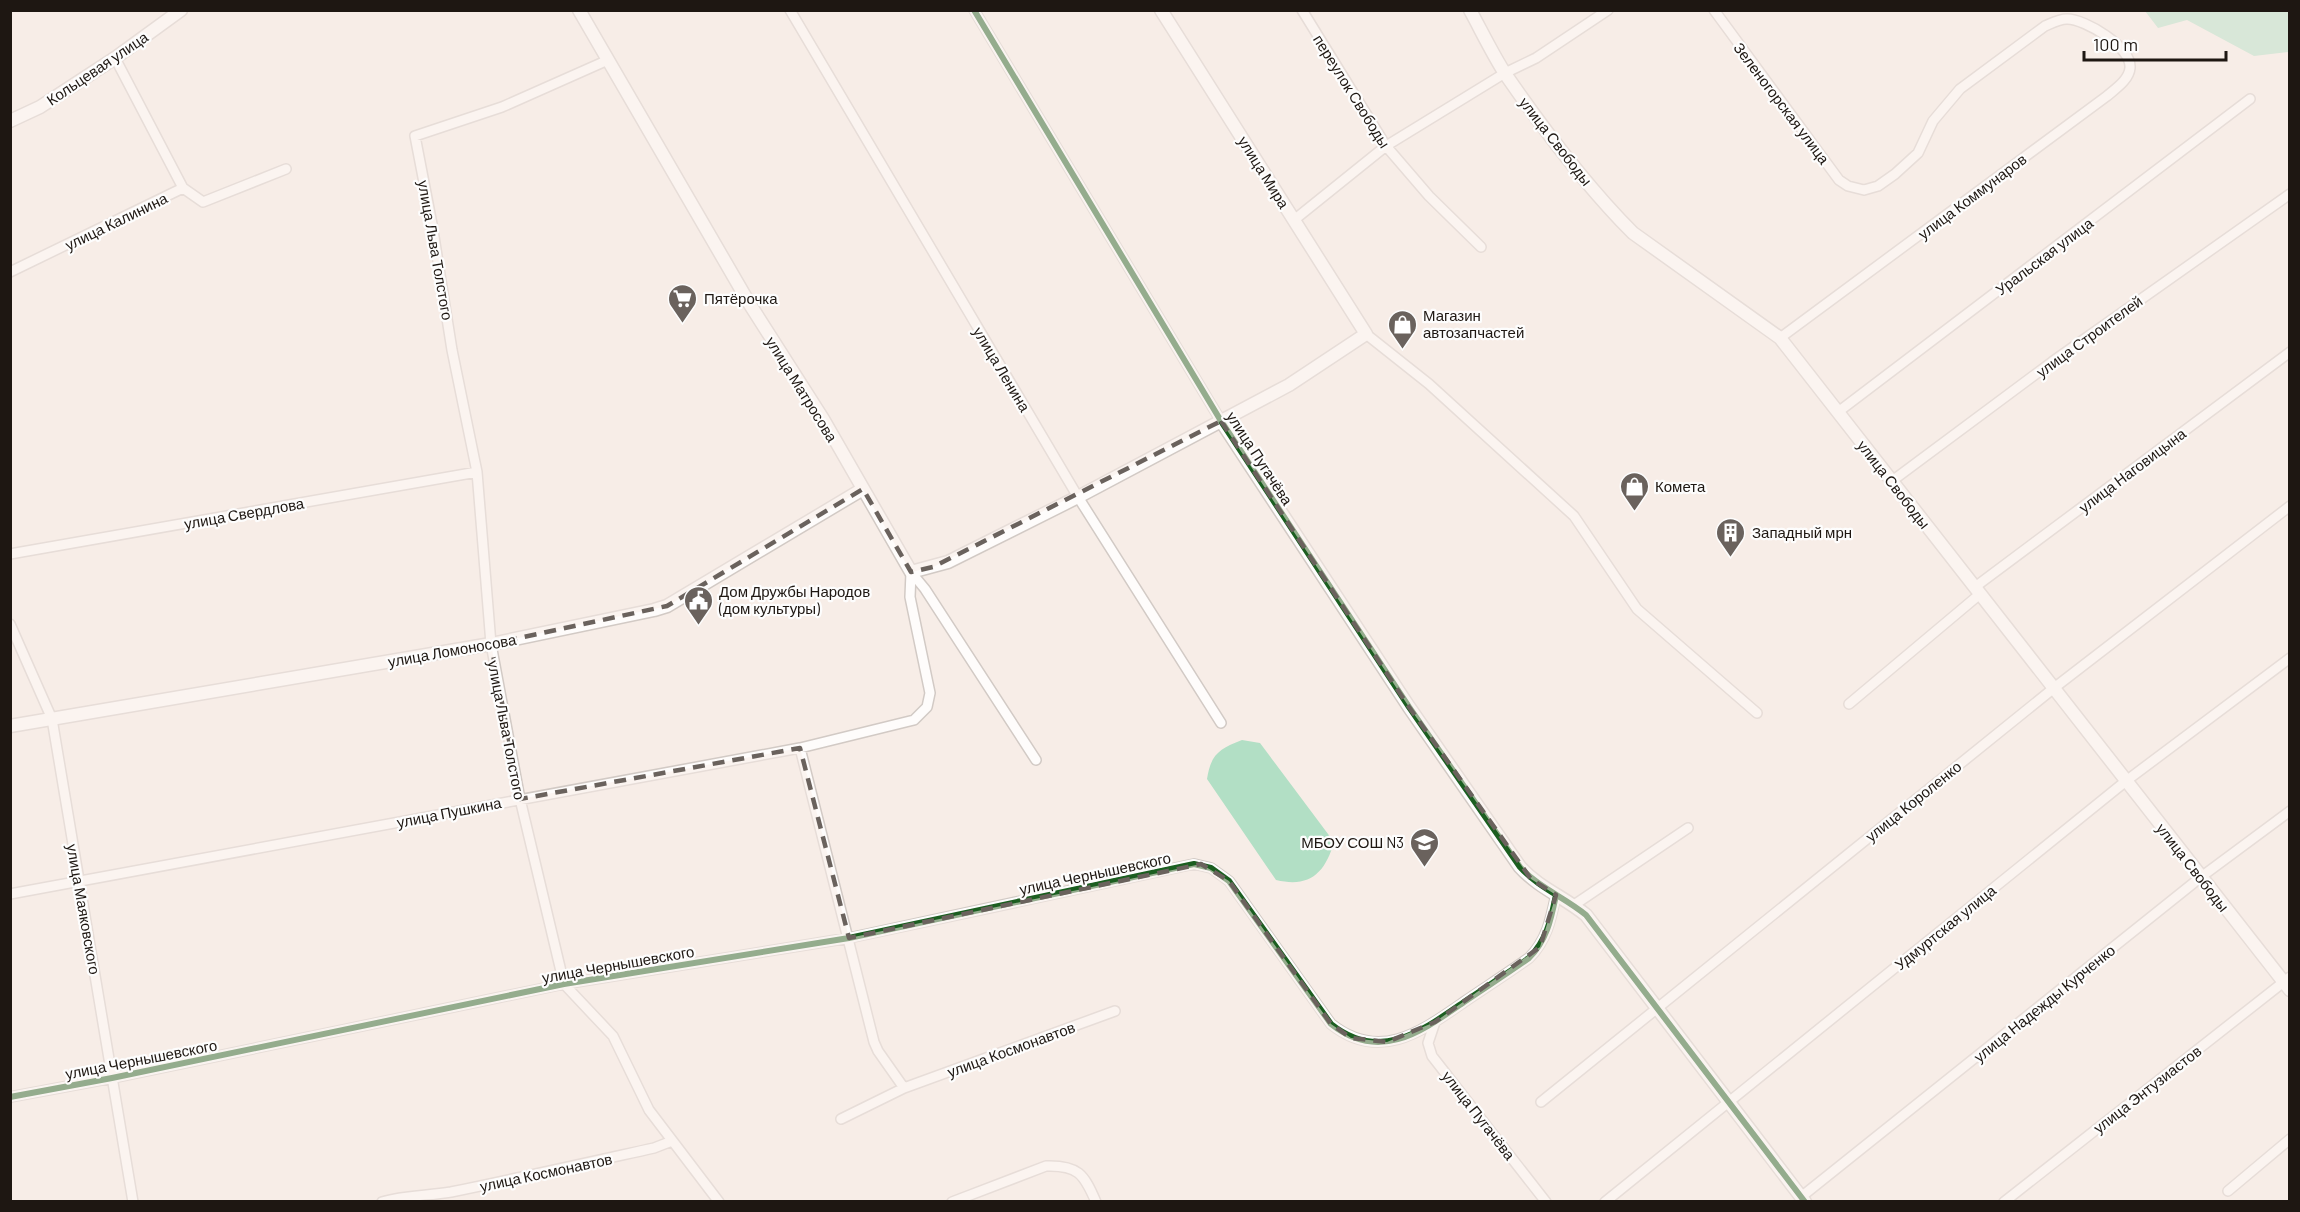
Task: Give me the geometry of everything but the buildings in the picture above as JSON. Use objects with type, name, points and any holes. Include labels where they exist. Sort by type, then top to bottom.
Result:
[{"type":"street","name":"Кольцевая улица","points":[[10,121],[40,107],[115,58],[181,10]]},
{"type":"street","name":"улица Матросова","points":[[579,10],[748,303],[823,419],[911,572],[925,589],[1036,760]]},
{"type":"street","name":"улица Ленина","points":[[790,10],[1078,497],[1221,723]]},
{"type":"street","name":"улица Пугачёва","points":[[974,10],[1221,421],[1409,707],[1520,867],[1531,879],[1586,915],[1803,1199]]},
{"type":"street","name":"переулок Свободы","points":[[1302,10],[1386,146],[1429,196],[1480,247]]},
{"type":"street","name":"улица Свободы","points":[[1470,10],[1505,73],[1564,153],[1617,218],[1633,233],[1780,338],[2201,877],[2287,983]]},
{"type":"street","points":[[1294,220],[1386,146],[1505,73],[1536,58],[1608,10]]},
{"type":"street","name":"Зеленогорская улица","points":[[1714,10],[1839,180],[1855,189],[1864,190],[1878,186],[1918,153],[1933,121],[1960,88],[2045,26],[2059,20],[2076,20],[2091,26],[2113,41]]},
{"type":"street","name":"улица Мира","points":[[1163,11],[1366,334]]},
{"type":"street","name":"улица Коммунаров","points":[[1780,338],[2113,91],[2130,69],[2125,53],[2113,41]]},
{"type":"street","points":[[115,58],[183,188]]},
{"type":"street","name":"улица Льва Толстого","points":[[608,60],[502,107],[415,136],[477,472],[491,644],[520,799],[564,984],[612,1036],[650,1110],[672,1141],[692,1163],[719,1202]]},
{"type":"street","name":"Уральская улица","points":[[1838,412],[2250,99]]},
{"type":"street","name":"улица Калинина","points":[[10,272],[183,188],[203,202],[286,169]]},
{"type":"street","name":"улица Строителей","points":[[1892,481],[2052,362],[2289,194]]},
{"type":"street","points":[[911,572],[948,562],[1078,497],[1289,385],[1366,334],[1437,391],[1574,516],[1636,609],[1757,713]]},
{"type":"street","name":"улица Наговицына","points":[[1849,704],[1977,590],[2289,352]]},
{"type":"street","name":"улица Свердлова","points":[[10,554],[477,472]]},
{"type":"street","name":"улица Ломоносова","points":[[10,726],[491,644],[667,606],[863,489]]},
{"type":"street","name":"улица Короленко","points":[[1541,1102],[2054,688],[2289,506]]},
{"type":"street","name":"улица Пушкина","points":[[10,894],[800,748],[905,724],[921,715],[929,701],[930,693],[910,597],[911,572]]},
{"type":"street","name":"улица Маяковского","points":[[10,624],[52,719],[133,1202]]},
{"type":"street","name":"Удмуртская улица","points":[[1605,1202],[2126,781],[2289,658]]},
{"type":"street","points":[[800,748],[878,1051],[904,1088]]},
{"type":"street","name":"улица Надежды Курченко","points":[[1803,1199],[2201,877],[2289,811]]},
{"type":"street","points":[[1574,905],[1688,828]]},
{"type":"street","name":"улица Чернышевского","points":[[10,1097],[564,984],[849,938],[1194,864],[1211,868],[1229,881],[1331,1024],[1340,1032],[1361,1041],[1387,1042],[1416,1034],[1435,1022]]},
{"type":"street","points":[[1435,1022],[1529,958],[1540,947],[1550,925],[1556,895]]},
{"type":"street","name":"улица Энтузиастов","points":[[2004,1202],[2287,983]]},
{"type":"street","name":"улица Космонавтов","points":[[841,1119],[904,1088],[1115,1011]]},
{"type":"street","name":"улица Пугачёва","points":[[1435,1022],[1428,1042],[1432,1056],[1546,1202]]},
{"type":"street","points":[[2228,1191],[2289,1138]]},
{"type":"street","name":"улица Космонавтов","points":[[382,1202],[392,1198],[434,1195],[509,1180],[654,1148],[672,1141]]},
{"type":"street","points":[[952,1202],[1046,1166],[1070,1168],[1080,1172],[1088,1182],[1096,1202]]},
{"type":"highlighted area","points":[[1221,421],[1409,707],[1531,879],[1556,895],[1540,947],[1435,1022],[1387,1042],[1351,1038],[1331,1024],[1229,881],[1201,864],[849,938],[800,748],[520,799],[491,644],[667,606],[863,489],[911,572],[933,567]]},
{"type":"green space","points":[[2145,11],[2289,11],[2289,52],[2254,56],[2187,20],[2158,28]]},
{"type":"green space","points":[[1242,740],[1260,743],[1334,842],[1321,870],[1307,880],[1288,882],[1276,880],[1207,779],[1211,764],[1217,754],[1227,746]]},
{"type":"cycle path","points":[[974,10],[1221,421],[1409,707],[1520,867],[1535,881],[1586,915],[1805,1202]]},
{"type":"cycle path","points":[[10,1097],[564,984],[849,938],[1194,864],[1211,868],[1229,881],[1331,1024],[1349,1035],[1367,1041],[1384,1042],[1416,1032],[1432,1023],[1529,958],[1544,936],[1556,895]]},
{"type":"place","name":"Пятёрочка","points":[[683,324]]},
{"type":"place","name":"Магазин автозапчастей","points":[[1402,350]]},
{"type":"place","name":"Комета","points":[[1634,512]]},
{"type":"place","name":"Западный мрн","points":[[1731,558]]},
{"type":"place","name":"Дом Дружбы Народов (дом культуры)","points":[[698,626]]},
{"type":"place","name":"МБОУ СОШ N3","points":[[1425,868]]}]
